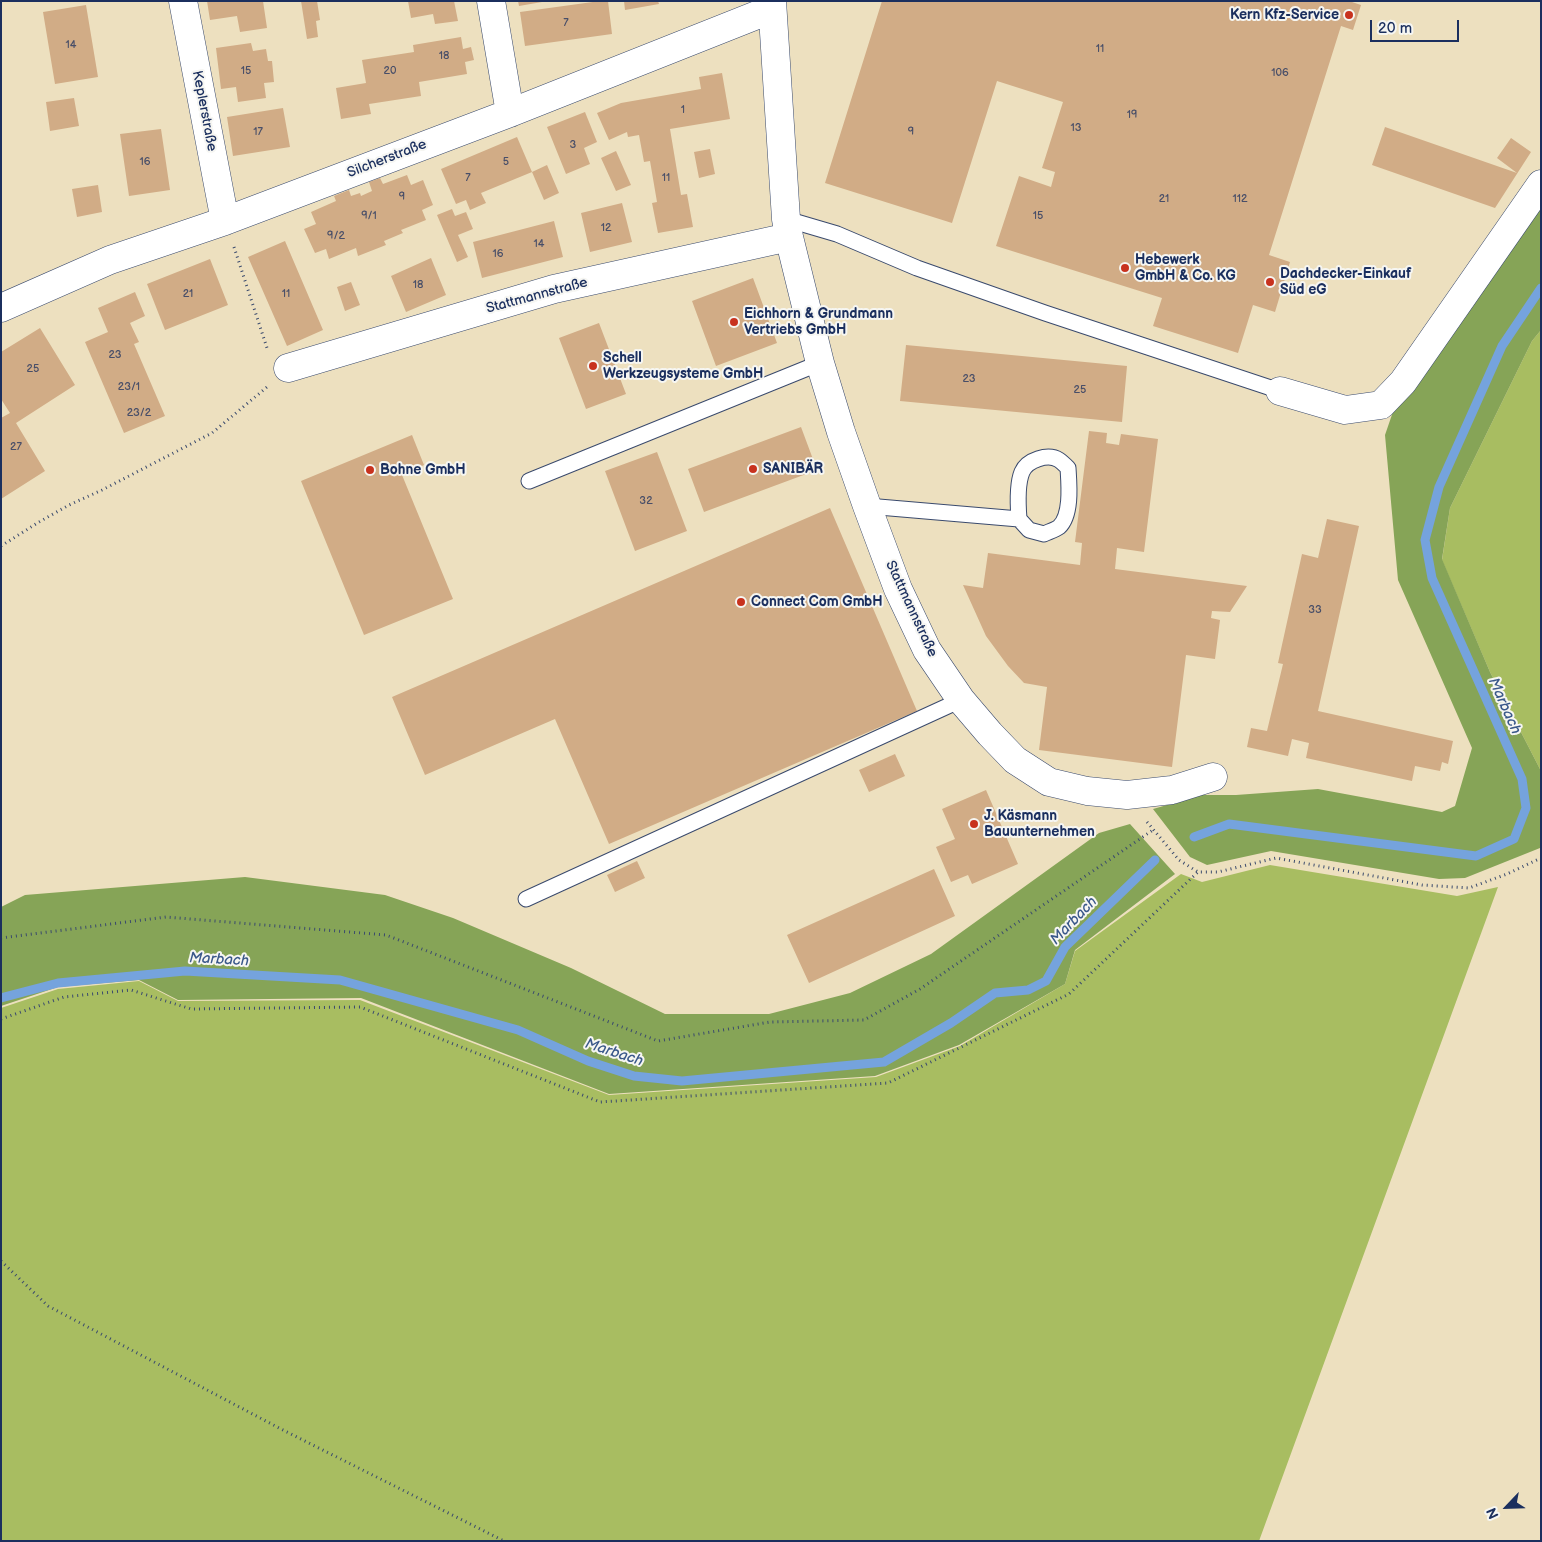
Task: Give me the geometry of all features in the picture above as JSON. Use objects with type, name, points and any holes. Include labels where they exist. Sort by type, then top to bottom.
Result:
[{"type":"street","name":"Keplerstraße","points":[[183,1],[225,221]]},
{"type":"street","points":[[491,1],[510,113]]},
{"type":"street","name":"Silcherstraße","points":[[1,308],[110,260],[225,221],[510,113],[772,5]]},
{"type":"street","name":"Stattmannstraße","points":[[772,5],[788,228],[820,363],[841,432],[867,506],[898,589],[927,650],[961,700],[990,734],[1015,760],[1050,782],[1087,791],[1127,795],[1172,790],[1213,777]]},
{"type":"street","points":[[1280,391],[1345,410],[1381,405],[1403,382],[1541,184]]},
{"type":"street","name":"Stattmannstraße","points":[[288,368],[554,289],[788,228]]},
{"type":"lane","points":[[788,228],[837,234],[917,268],[1045,313],[1280,391]]},
{"type":"lane","points":[[529,481],[820,363]]},
{"type":"lane","points":[[867,506],[1019,519],[1029,530],[1044,534],[1059,527],[1068,510],[1070,485],[1068,468],[1058,459],[1045,457],[1032,461],[1022,472],[1017,504],[1019,519]]},
{"type":"lane","points":[[526,898],[961,700]]},
{"type":"path","points":[[1,546],[69,505],[212,433],[288,368],[268,350],[225,221]]},
{"type":"path","points":[[1127,795],[1179,860],[1198,872],[1218,872],[1276,858],[1422,885],[1469,888],[1507,874],[1541,858]]},
{"type":"path","points":[[1,938],[166,917],[386,935],[658,1041],[770,1022],[864,1020],[920,989],[1154,830]]},
{"type":"path","points":[[1,1019],[64,997],[131,990],[191,1009],[360,1007],[600,1102],[888,1083],[1069,994],[1198,872]]},
{"type":"path","points":[[1,1260],[48,1306],[281,1429],[504,1541]]},
{"type":"green space","points":[[1541,196],[1541,330],[1532,341],[1450,508],[1442,559],[1490,672],[1541,771],[1540,848],[1465,878],[1439,879],[1271,851],[1207,865],[1190,857],[1153,809],[1202,795],[1236,795],[1318,789],[1442,812],[1455,806],[1472,748],[1398,580],[1385,435],[1396,403]]},
{"type":"green space","points":[[1541,330],[1541,771],[1490,672],[1442,560],[1450,508],[1532,341]]},
{"type":"green space","points":[[1130,824],[1175,874],[1075,950],[1065,984],[959,1045],[875,1076],[609,1094],[361,998],[178,1000],[139,980],[58,987],[1,1006],[1,907],[25,895],[245,877],[385,895],[453,918],[571,968],[665,1014],[769,1014],[850,993],[931,954],[1099,833]]},
{"type":"green space","points":[[1270,865],[1457,896],[1498,887],[1259,1541],[1,1541],[1,1008],[58,989],[139,981],[178,1001],[360,1000],[609,1095],[876,1077],[960,1046],[1065,984],[1075,951],[1181,874],[1202,882]]},
{"type":"building","points":[[207,1],[263,1],[267,28],[240,32],[237,16],[210,20]]},
{"type":"building","points":[[301,1],[317,1],[320,20],[316,21],[318,37],[307,39]]},
{"type":"building","points":[[408,1],[454,1],[458,21],[435,24],[433,14],[411,18]]},
{"type":"building","points":[[518,1],[542,1],[542,2],[519,6]]},
{"type":"building","points":[[608,1],[612,34],[525,46],[520,12]]},
{"type":"building","points":[[624,1],[658,1],[659,4],[625,10]]},
{"type":"building","points":[[882,1],[1349,1],[1361,5],[1353,30],[1341,26],[1269,255],[1290,262],[1275,312],[1253,305],[1238,353],[1153,326],[1162,298],[996,246],[1019,176],[1051,187],[1055,172],[1042,168],[1063,102],[997,81],[952,223],[825,183]]},
{"type":"building","points":[[86,5],[98,77],[55,84],[43,12]]},
{"type":"building","points":[[461,37],[463,49],[471,47],[474,60],[465,62],[467,74],[419,82],[421,96],[369,104],[371,114],[341,119],[336,88],[366,83],[362,60],[414,52],[413,45]]},
{"type":"building","points":[[251,43],[253,51],[266,49],[268,61],[272,61],[274,82],[264,83],[266,98],[238,102],[236,87],[221,89],[216,48]]},
{"type":"building","points":[[722,73],[730,119],[670,129],[681,195],[687,194],[693,227],[658,233],[652,203],[657,202],[650,161],[644,162],[639,135],[628,137],[627,132],[609,140],[597,113],[621,103],[701,89],[699,77]]},
{"type":"building","points":[[74,98],[79,126],[50,131],[46,102]]},
{"type":"building","points":[[283,108],[290,147],[233,156],[227,117]]},
{"type":"building","points":[[585,112],[597,142],[584,148],[590,164],[566,174],[547,127]]},
{"type":"building","points":[[1385,127],[1517,173],[1497,158],[1511,138],[1531,152],[1495,208],[1372,165]]},
{"type":"building","points":[[161,129],[170,190],[129,196],[120,134]]},
{"type":"building","points":[[517,137],[532,172],[481,193],[486,203],[470,210],[466,200],[456,204],[441,169]]},
{"type":"building","points":[[710,149],[715,174],[699,178],[694,152]]},
{"type":"building","points":[[616,151],[631,185],[616,191],[601,158]]},
{"type":"building","points":[[547,165],[559,193],[544,200],[532,172]]},
{"type":"building","points":[[407,175],[411,185],[423,180],[433,205],[422,210],[426,220],[401,230],[403,233],[384,241],[386,245],[358,256],[356,248],[329,259],[326,249],[315,253],[304,229],[316,224],[311,212],[336,201],[334,196],[349,190],[351,196],[360,193],[361,196],[372,191],[369,182],[380,178],[383,184]]},
{"type":"building","points":[[98,185],[102,212],[77,217],[72,189]]},
{"type":"building","points":[[622,203],[632,242],[590,252],[581,213]]},
{"type":"building","points":[[452,209],[455,216],[466,212],[473,229],[458,235],[468,257],[457,262],[437,215]]},
{"type":"building","points":[[554,221],[563,257],[482,278],[473,242]]},
{"type":"building","points":[[285,241],[323,330],[287,346],[248,257]]},
{"type":"building","points":[[431,258],[446,295],[406,312],[391,276]]},
{"type":"building","points":[[210,259],[228,305],[165,330],[147,284]]},
{"type":"building","name":"Eichhorn & Grundmann Vertriebs GmbH","points":[[753,278],[777,343],[716,366],[692,301]]},
{"type":"building","points":[[351,282],[360,305],[345,311],[337,287]]},
{"type":"building","points":[[135,292],[145,316],[130,323],[139,342],[134,344],[165,416],[124,433],[85,342],[108,332],[98,308]]},
{"type":"building","name":"Schell Werkzeugsysteme GmbH","points":[[599,323],[626,394],[586,409],[559,338]]},
{"type":"building","points":[[40,328],[75,385],[16,423],[45,471],[1,499],[1,418],[10,413],[1,399],[1,352]]},
{"type":"building","points":[[906,345],[1127,366],[1122,422],[900,401]]},
{"type":"building","name":"SANIBÄR","points":[[801,427],[817,470],[704,512],[688,469]]},
{"type":"building","points":[[1089,431],[1107,433],[1106,443],[1119,445],[1121,434],[1158,439],[1144,552],[1117,548],[1115,569],[1247,586],[1230,612],[1212,611],[1211,618],[1220,620],[1215,659],[1186,655],[1172,767],[1039,750],[1047,687],[1024,683],[1008,666],[986,636],[963,585],[983,588],[988,553],[1080,565],[1082,543],[1075,542]]},
{"type":"building","points":[[412,435],[424,465],[402,475],[453,599],[364,635],[301,481]]},
{"type":"building","points":[[657,452],[687,531],[635,551],[605,471]]},
{"type":"building","name":"Connect Com GmbH","points":[[830,508],[917,711],[609,844],[555,719],[425,775],[392,697]]},
{"type":"building","points":[[1327,519],[1359,526],[1318,711],[1453,741],[1448,764],[1442,762],[1440,771],[1415,766],[1412,781],[1306,758],[1309,743],[1292,739],[1288,756],[1247,747],[1251,728],[1267,731],[1283,664],[1278,663],[1302,554],[1318,558]]},
{"type":"building","points":[[895,754],[905,776],[869,792],[859,770]]},
{"type":"building","name":"J. Käsmann Bauunternehmen","points":[[986,790],[1018,864],[972,884],[968,875],[951,882],[936,847],[955,839],[942,809]]},
{"type":"building","points":[[637,861],[645,878],[615,892],[607,875]]},
{"type":"building","points":[[934,869],[955,916],[809,983],[787,935]]},
{"type":"waterway","name":"Marbach","points":[[1194,837],[1229,824],[1476,856],[1514,839],[1526,808],[1522,779],[1432,578],[1425,540],[1439,487],[1502,346],[1541,288]]},
{"type":"waterway","name":"Marbach","points":[[1,998],[58,983],[185,971],[340,980],[518,1030],[588,1061],[634,1076],[682,1081],[884,1062],[951,1023],[995,993],[1028,990],[1046,981],[1065,947],[1155,860]]},
{"type":"place","name":"Kern Kfz-Service","points":[[1349,15]]},
{"type":"place","name":"Hebewerk GmbH & Co. KG","points":[[1125,268]]},
{"type":"place","name":"Dachdecker-Einkauf Süd eG","points":[[1270,282]]},
{"type":"place","name":"Eichhorn & Grundmann Vertriebs GmbH","points":[[734,322]]},
{"type":"place","name":"Schell Werkzeugsysteme GmbH","points":[[593,366]]},
{"type":"place","name":"SANIBÄR","points":[[753,469]]},
{"type":"place","name":"Bohne GmbH","points":[[370,470]]},
{"type":"place","name":"Connect Com GmbH","points":[[741,602]]},
{"type":"place","name":"J. Käsmann Bauunternehmen","points":[[974,824]]}]
